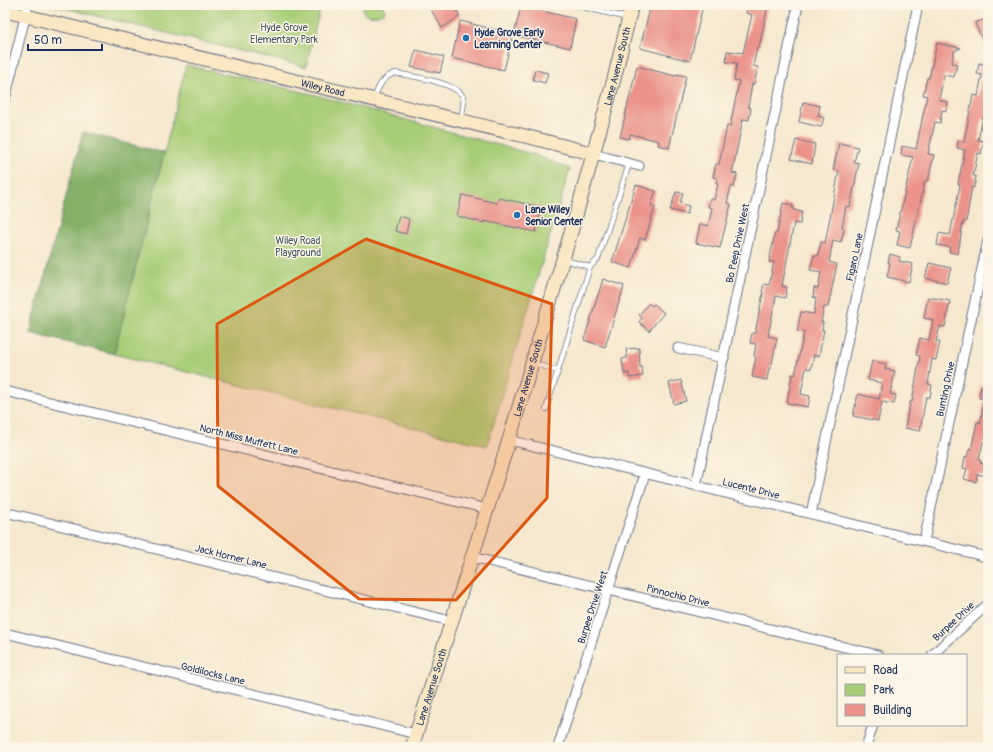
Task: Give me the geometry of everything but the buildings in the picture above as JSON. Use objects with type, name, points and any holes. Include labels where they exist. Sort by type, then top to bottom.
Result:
[{"type":"main road","name":"Lane Avenue South","points":[[412,747],[509,440],[563,260],[594,154],[632,5]]},
{"type":"main road","name":"Wiley Road","points":[[5,11],[27,10],[373,100],[594,154]]},
{"type":"street","name":"Bo Peep Drive West","points":[[696,486],[798,5]]},
{"type":"street","name":"Figaro Lane","points":[[811,514],[918,5]]},
{"type":"street","points":[[5,99],[27,10]]},
{"type":"street","name":"Wiley Road","points":[[594,154],[639,166]]},
{"type":"street","name":"Bunting Drive","points":[[924,542],[988,240]]},
{"type":"street","points":[[678,348],[724,358]]},
{"type":"street","name":"North Miss Muffett Lane","points":[[5,391],[487,509]]},
{"type":"street","name":"Lucente Drive","points":[[509,440],[988,558]]},
{"type":"street","name":"Burpee Drive West","points":[[558,747],[645,474]]},
{"type":"street","name":"Jack Horner Lane","points":[[5,512],[451,621]]},
{"type":"street","name":"Pinnochio Drive","points":[[472,557],[874,654]]},
{"type":"street","name":"Burpee Drive","points":[[933,654],[988,604]]},
{"type":"street","name":"Goldilocks Lane","points":[[5,633],[416,734]]},
{"type":"street","points":[[866,747],[873,726]]},
{"type":"lane","points":[[575,5],[628,18]]},
{"type":"lane","points":[[373,100],[382,81],[395,72],[450,85],[462,95],[464,101],[461,121]]},
{"type":"lane","points":[[546,409],[590,267],[598,259],[629,164]]},
{"type":"lane","points":[[563,260],[590,267]]},
{"type":"lane","points":[[532,362],[558,371]]},
{"type":"highlighted area","points":[[366,239],[552,304],[547,498],[456,600],[359,599],[218,486],[217,324]]},
{"type":"green space","name":"Hyde Grove Elementary Park","points":[[52,5],[321,5],[306,67]]},
{"type":"green space","points":[[363,5],[382,5],[385,10],[384,13],[376,15],[366,14],[363,12]]},
{"type":"green space","name":"Wiley Road Playground","points":[[186,65],[312,94],[535,155],[570,169],[487,446],[114,354]]},
{"type":"green space","points":[[83,132],[164,153],[114,354],[30,333]]},
{"type":"place","name":"Hyde Grove Early Learning Center","points":[[466,38]]},
{"type":"place","name":"Lane Wiley Senior Center","points":[[517,215]]}]
